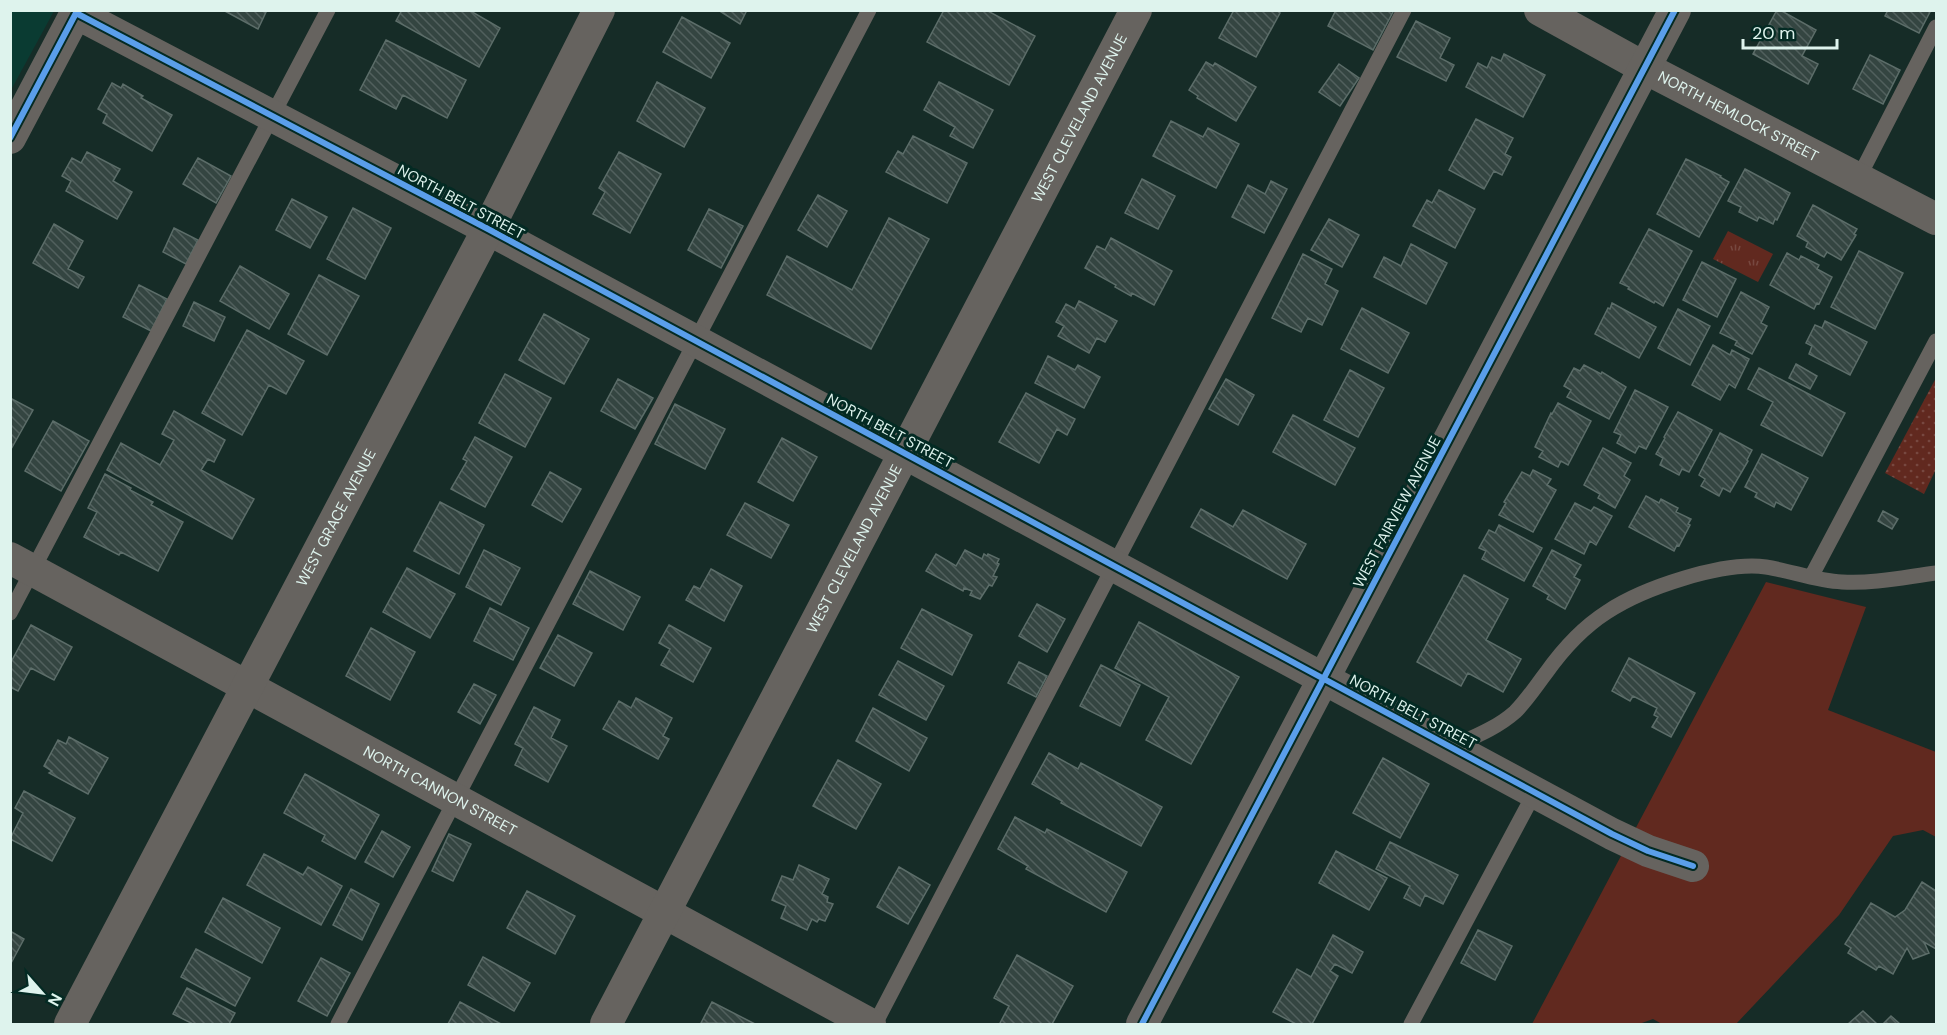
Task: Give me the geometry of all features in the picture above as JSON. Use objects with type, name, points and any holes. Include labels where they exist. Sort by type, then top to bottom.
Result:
[{"type":"street","name":"WEST GRACE AVENUE","points":[[70,1024],[488,229],[599,10]]},
{"type":"street","name":"WEST CLEVELAND AVENUE","points":[[606,1024],[1136,10]]},
{"type":"street","name":"NORTH HEMLOCK STREET","points":[[1540,10],[1645,68],[1936,219]]},
{"type":"street","name":"WEST FAIRVIEW AVENUE","points":[[1142,1024],[1675,10]]},
{"type":"street","name":"NORTH BELT STREET","points":[[10,138],[76,13],[488,229],[1629,843],[1665,858],[1693,866]]},
{"type":"street","name":"NORTH CANNON STREET","points":[[22,564],[870,1024]]},
{"type":"lane","points":[[10,613],[22,564],[328,10]]},
{"type":"lane","points":[[338,1024],[869,10]]},
{"type":"lane","points":[[875,1024],[1404,10]]},
{"type":"lane","points":[[1858,178],[1936,27]]},
{"type":"lane","points":[[1811,577],[1936,341]]},
{"type":"lane","points":[[1452,747],[1505,721],[1523,703],[1557,657],[1582,631],[1609,611],[1682,579],[1737,566],[1765,567],[1833,581],[1856,582],[1936,573]]},
{"type":"lane","points":[[1411,1024],[1535,792]]},
{"type":"shaded area","points":[[10,11],[54,11],[11,90]]},
{"type":"green space","points":[[1728,231],[1773,254],[1758,282],[1713,259]]},
{"type":"green space","points":[[1936,378],[1936,469],[1924,494],[1885,473]]},
{"type":"green space","points":[[1766,582],[1866,607],[1828,710],[1936,752],[1936,837],[1923,830],[1893,836],[1839,915],[1736,1024],[1662,1024],[1653,1019],[1639,1024],[1532,1024]]},
{"type":"building","points":[[223,10],[267,10],[258,29]]},
{"type":"building","points":[[402,10],[469,10],[500,28],[479,67],[396,21]]},
{"type":"building","points":[[718,10],[747,10],[740,24]]},
{"type":"building","points":[[944,10],[986,10],[1035,36],[1009,85],[927,42]]},
{"type":"building","points":[[1234,10],[1276,10],[1280,13],[1256,57],[1219,38]]},
{"type":"building","points":[[1336,10],[1394,10],[1373,50],[1328,26]]},
{"type":"building","points":[[1777,10],[1816,30],[1802,56],[1818,64],[1808,84],[1753,54]]},
{"type":"building","points":[[1888,10],[1931,10],[1919,33],[1885,16]]},
{"type":"building","points":[[682,17],[730,43],[711,78],[663,52]]},
{"type":"building","points":[[1416,21],[1450,38],[1440,58],[1454,65],[1446,81],[1397,57]]},
{"type":"building","points":[[386,40],[466,80],[447,118],[403,95],[396,109],[360,90]]},
{"type":"building","points":[[1504,54],[1545,75],[1523,117],[1466,87],[1478,63],[1487,68],[1492,57],[1501,61]]},
{"type":"building","points":[[1870,55],[1900,70],[1883,104],[1853,89]]},
{"type":"building","points":[[1206,62],[1213,66],[1215,63],[1256,87],[1236,121],[1197,98],[1198,96],[1189,90]]},
{"type":"building","points":[[1339,64],[1359,78],[1340,106],[1319,92]]},
{"type":"building","points":[[657,82],[705,108],[684,147],[637,121]]},
{"type":"building","points":[[939,82],[993,110],[973,148],[950,136],[955,127],[924,110]]},
{"type":"building","points":[[112,83],[121,88],[123,84],[143,96],[141,98],[172,115],[152,151],[103,123],[107,114],[98,109]]},
{"type":"building","points":[[1476,119],[1513,138],[1505,154],[1511,157],[1502,175],[1494,171],[1484,189],[1449,170]]},
{"type":"building","points":[[1171,121],[1203,137],[1208,128],[1239,144],[1216,188],[1153,156]]},
{"type":"building","points":[[913,136],[967,163],[947,203],[886,172],[898,151],[903,154]]},
{"type":"building","points":[[87,152],[120,169],[113,181],[132,192],[117,219],[66,191],[71,181],[62,176],[72,158],[81,163]]},
{"type":"building","points":[[619,152],[661,174],[630,233],[593,214],[605,192],[599,188]]},
{"type":"building","points":[[198,158],[231,176],[216,203],[183,184]]},
{"type":"building","points":[[1686,159],[1729,182],[1699,237],[1657,214]]},
{"type":"building","points":[[1745,169],[1790,193],[1773,224],[1759,217],[1757,221],[1739,212],[1741,207],[1728,201]]},
{"type":"building","points":[[1142,179],[1175,196],[1158,229],[1125,213]]},
{"type":"building","points":[[1271,181],[1287,189],[1264,233],[1232,217],[1248,185],[1265,194]]},
{"type":"building","points":[[1439,190],[1475,209],[1455,248],[1413,226],[1427,200],[1432,203]]},
{"type":"building","points":[[818,195],[847,211],[827,247],[798,230]]},
{"type":"building","points":[[292,199],[327,217],[310,248],[276,230]]},
{"type":"building","points":[[1813,205],[1857,229],[1854,234],[1856,235],[1841,260],[1827,252],[1824,257],[1806,247],[1808,242],[1797,236]]},
{"type":"building","points":[[353,208],[391,228],[365,279],[327,259]]},
{"type":"building","points":[[709,209],[743,226],[721,268],[688,250]]},
{"type":"building","points":[[889,218],[929,239],[871,349],[767,295],[787,256],[852,290]]},
{"type":"building","points":[[1329,219],[1359,235],[1342,267],[1311,250]]},
{"type":"building","points":[[54,224],[83,241],[68,269],[84,277],[78,288],[33,263]]},
{"type":"building","points":[[174,228],[198,240],[186,264],[163,252]]},
{"type":"building","points":[[1649,229],[1692,251],[1663,306],[1620,283]]},
{"type":"building","points":[[1111,238],[1172,271],[1154,305],[1132,293],[1131,296],[1085,268],[1097,246],[1105,250]]},
{"type":"building","points":[[1411,244],[1447,263],[1426,304],[1374,277],[1384,257],[1401,266]]},
{"type":"building","points":[[1859,251],[1903,273],[1875,329],[1831,307]]},
{"type":"building","points":[[1787,253],[1799,260],[1801,256],[1819,265],[1817,269],[1832,277],[1819,304],[1817,303],[1814,309],[1770,285]]},
{"type":"building","points":[[1303,254],[1332,269],[1325,284],[1338,291],[1322,325],[1308,318],[1301,332],[1272,318]]},
{"type":"building","points":[[1702,262],[1736,279],[1717,317],[1683,300]]},
{"type":"building","points":[[240,266],[289,294],[269,329],[220,301]]},
{"type":"building","points":[[319,275],[359,296],[327,355],[288,334]]},
{"type":"building","points":[[139,285],[167,299],[151,331],[123,317]]},
{"type":"building","points":[[1741,292],[1769,307],[1761,323],[1767,326],[1752,354],[1735,345],[1737,341],[1720,333]]},
{"type":"building","points":[[1079,301],[1117,321],[1105,342],[1097,338],[1089,353],[1058,336],[1064,326],[1056,322],[1066,304],[1075,309]]},
{"type":"building","points":[[194,302],[225,317],[214,341],[183,326]]},
{"type":"building","points":[[1612,303],[1656,327],[1639,358],[1595,334]]},
{"type":"building","points":[[1362,308],[1409,333],[1388,373],[1341,349]]},
{"type":"building","points":[[1678,309],[1710,326],[1690,365],[1658,348]]},
{"type":"building","points":[[544,314],[589,339],[564,384],[519,360]]},
{"type":"building","points":[[1825,321],[1867,342],[1850,375],[1809,354],[1812,346],[1806,343],[1815,325],[1822,328]]},
{"type":"building","points":[[247,330],[304,361],[286,394],[269,385],[242,435],[202,413]]},
{"type":"building","points":[[1713,345],[1730,355],[1732,350],[1749,359],[1735,388],[1729,384],[1720,400],[1692,385]]},
{"type":"building","points":[[1048,356],[1075,370],[1078,365],[1100,377],[1084,408],[1035,383]]},
{"type":"building","points":[[1796,364],[1817,376],[1810,389],[1789,378]]},
{"type":"building","points":[[1584,365],[1601,374],[1602,372],[1626,387],[1609,419],[1567,397],[1571,390],[1564,386],[1574,368],[1580,371]]},
{"type":"building","points":[[1759,368],[1845,413],[1822,456],[1761,425],[1773,402],[1748,389]]},
{"type":"building","points":[[1350,370],[1384,388],[1358,437],[1324,420]]},
{"type":"building","points":[[505,374],[551,398],[525,447],[479,423]]},
{"type":"building","points":[[618,379],[653,398],[635,429],[601,411]]},
{"type":"building","points":[[1226,379],[1254,395],[1238,425],[1209,409]]},
{"type":"building","points":[[1635,390],[1668,407],[1646,449],[1639,446],[1635,453],[1617,443],[1621,435],[1614,432]]},
{"type":"building","points":[[1026,393],[1075,419],[1067,435],[1057,429],[1039,463],[999,442]]},
{"type":"building","points":[[10,398],[33,410],[10,451]]},
{"type":"building","points":[[1558,403],[1591,421],[1568,465],[1561,461],[1558,467],[1539,457],[1543,451],[1535,447]]},
{"type":"building","points":[[675,404],[725,429],[705,469],[655,444]]},
{"type":"building","points":[[174,411],[225,440],[214,462],[208,459],[201,470],[254,499],[232,539],[107,470],[121,443],[160,465],[174,440],[162,434]]},
{"type":"building","points":[[1678,412],[1712,430],[1689,472],[1682,469],[1679,475],[1660,465],[1663,458],[1656,454]]},
{"type":"building","points":[[1293,415],[1355,448],[1335,485],[1273,452]]},
{"type":"building","points":[[53,421],[89,441],[61,491],[25,471]]},
{"type":"building","points":[[1720,433],[1752,450],[1730,492],[1723,488],[1719,496],[1701,486],[1705,479],[1699,475]]},
{"type":"building","points":[[475,437],[512,457],[485,507],[451,489],[467,461],[463,459]]},
{"type":"building","points":[[782,438],[817,457],[793,501],[758,482]]},
{"type":"building","points":[[1603,448],[1631,463],[1624,476],[1630,480],[1615,508],[1598,498],[1600,494],[1584,485]]},
{"type":"building","points":[[1762,454],[1808,478],[1791,510],[1776,502],[1774,507],[1755,497],[1757,493],[1745,487]]},
{"type":"building","points":[[1533,470],[1551,479],[1547,485],[1556,490],[1533,532],[1499,515],[1522,472],[1530,476]]},
{"type":"building","points":[[550,472],[581,489],[562,522],[532,505]]},
{"type":"building","points":[[105,474],[153,502],[151,505],[183,522],[158,571],[121,552],[119,555],[84,537],[97,512],[88,508]]},
{"type":"building","points":[[1646,496],[1659,503],[1661,499],[1678,508],[1676,512],[1691,519],[1679,546],[1677,545],[1674,551],[1629,527]]},
{"type":"building","points":[[440,502],[484,525],[459,574],[414,551]]},
{"type":"building","points":[[745,503],[789,525],[771,558],[727,535]]},
{"type":"building","points":[[1575,503],[1591,511],[1594,507],[1612,516],[1596,545],[1590,541],[1584,554],[1555,539]]},
{"type":"building","points":[[1201,509],[1233,527],[1243,510],[1306,544],[1287,579],[1191,527]]},
{"type":"building","points":[[1883,511],[1898,519],[1892,529],[1878,521]]},
{"type":"building","points":[[1499,525],[1542,548],[1524,581],[1482,559],[1486,551],[1479,548],[1489,530],[1495,533]]},
{"type":"building","points":[[484,550],[520,568],[501,605],[466,587]]},
{"type":"building","points":[[965,550],[982,559],[984,554],[987,556],[988,554],[999,559],[993,576],[997,577],[980,599],[970,595],[972,591],[964,588],[963,591],[926,571],[936,554],[956,566]]},
{"type":"building","points":[[1552,550],[1581,565],[1574,577],[1580,580],[1565,609],[1547,599],[1549,595],[1533,586]]},
{"type":"building","points":[[407,568],[455,594],[430,638],[383,612]]},
{"type":"building","points":[[711,569],[742,586],[724,621],[686,600],[694,586],[700,589]]},
{"type":"building","points":[[590,571],[640,597],[623,630],[573,604]]},
{"type":"building","points":[[1464,575],[1508,599],[1486,640],[1521,659],[1503,692],[1468,673],[1461,686],[1417,662]]},
{"type":"building","points":[[1037,604],[1065,619],[1047,652],[1019,636]]},
{"type":"building","points":[[490,608],[529,628],[513,660],[474,641]]},
{"type":"building","points":[[922,609],[972,635],[952,675],[901,648]]},
{"type":"building","points":[[1139,622],[1239,677],[1191,764],[1146,740],[1169,697],[1115,668]]},
{"type":"building","points":[[31,625],[72,647],[54,680],[31,668],[18,691],[10,687],[10,664]]},
{"type":"building","points":[[669,625],[711,648],[693,682],[661,665],[670,649],[659,643]]},
{"type":"building","points":[[371,628],[415,652],[390,700],[346,676]]},
{"type":"building","points":[[558,635],[592,653],[574,686],[540,668]]},
{"type":"building","points":[[1629,658],[1695,693],[1671,737],[1652,727],[1658,717],[1654,715],[1657,708],[1633,696],[1630,701],[1612,691]]},
{"type":"building","points":[[898,661],[944,686],[926,720],[879,695]]},
{"type":"building","points":[[1019,662],[1047,676],[1036,697],[1008,683]]},
{"type":"building","points":[[1101,665],[1140,685],[1120,726],[1080,706]]},
{"type":"building","points":[[474,684],[496,695],[480,724],[458,712]]},
{"type":"building","points":[[636,698],[672,718],[663,736],[669,739],[658,759],[603,729],[619,701],[631,708]]},
{"type":"building","points":[[534,707],[560,720],[551,738],[567,746],[548,782],[515,765],[523,748],[515,744]]},
{"type":"building","points":[[873,708],[927,738],[909,771],[856,741]]},
{"type":"building","points":[[69,737],[108,758],[88,794],[49,773],[52,771],[44,766],[58,740],[66,744]]},
{"type":"building","points":[[1049,753],[1078,769],[1081,763],[1162,807],[1141,846],[1061,803],[1062,801],[1032,784]]},
{"type":"building","points":[[1383,758],[1429,784],[1400,838],[1353,813]]},
{"type":"building","points":[[838,760],[881,784],[856,829],[813,806]]},
{"type":"building","points":[[305,774],[379,815],[355,859],[322,841],[325,835],[284,813]]},
{"type":"building","points":[[24,791],[75,818],[52,861],[10,839],[23,813],[15,808]]},
{"type":"building","points":[[1015,817],[1045,833],[1047,829],[1127,872],[1106,912],[1026,869],[1028,866],[998,849]]},
{"type":"building","points":[[382,831],[410,847],[393,877],[365,862]]},
{"type":"building","points":[[449,834],[471,844],[453,881],[432,871]]},
{"type":"building","points":[[1390,842],[1458,875],[1443,904],[1425,895],[1420,906],[1404,898],[1410,886],[1376,869]]},
{"type":"building","points":[[1336,851],[1387,878],[1369,910],[1319,883]]},
{"type":"building","points":[[264,854],[303,875],[308,867],[342,886],[321,925],[247,885]]},
{"type":"building","points":[[799,865],[829,879],[822,894],[828,897],[827,902],[833,904],[825,921],[819,919],[817,922],[812,919],[807,930],[781,918],[786,906],[772,900],[782,876],[793,880]]},
{"type":"building","points":[[899,867],[930,885],[908,924],[877,907]]},
{"type":"building","points":[[1922,882],[1936,891],[1936,949],[1924,942],[1929,953],[1913,959],[1907,948],[1893,974],[1879,966],[1876,970],[1848,953],[1851,948],[1845,944],[1871,903],[1895,917],[1905,910]]},
{"type":"building","points":[[351,889],[379,904],[362,940],[333,925]]},
{"type":"building","points":[[527,891],[575,916],[555,954],[507,928]]},
{"type":"building","points":[[223,898],[280,928],[262,963],[205,932]]},
{"type":"building","points":[[1478,930],[1512,946],[1495,980],[1461,963]]},
{"type":"building","points":[[10,931],[24,939],[10,965]]},
{"type":"building","points":[[1333,935],[1363,952],[1352,973],[1335,964],[1330,971],[1338,976],[1312,1024],[1296,1024],[1273,1012],[1297,969],[1311,977]]},
{"type":"building","points":[[196,949],[250,978],[235,1006],[181,977]]},
{"type":"building","points":[[1017,955],[1073,986],[1052,1024],[1000,1023],[1009,1006],[994,998]]},
{"type":"building","points":[[483,957],[530,983],[514,1011],[468,985]]},
{"type":"building","points":[[321,958],[350,973],[327,1016],[298,1001]]},
{"type":"building","points":[[187,988],[235,1013],[229,1024],[193,1024],[173,1014]]},
{"type":"building","points":[[460,1002],[501,1024],[448,1024]]},
{"type":"building","points":[[712,1002],[755,1024],[701,1023]]},
{"type":"building","points":[[1863,1011],[1877,1024],[1848,1024]]},
{"type":"building","points":[[1891,1016],[1900,1024],[1883,1024]]},
{"type":"cycle path","points":[[1142,1024],[1675,10]]},
{"type":"cycle path","points":[[10,138],[76,13],[488,229],[1612,834],[1648,851],[1693,866]]}]
